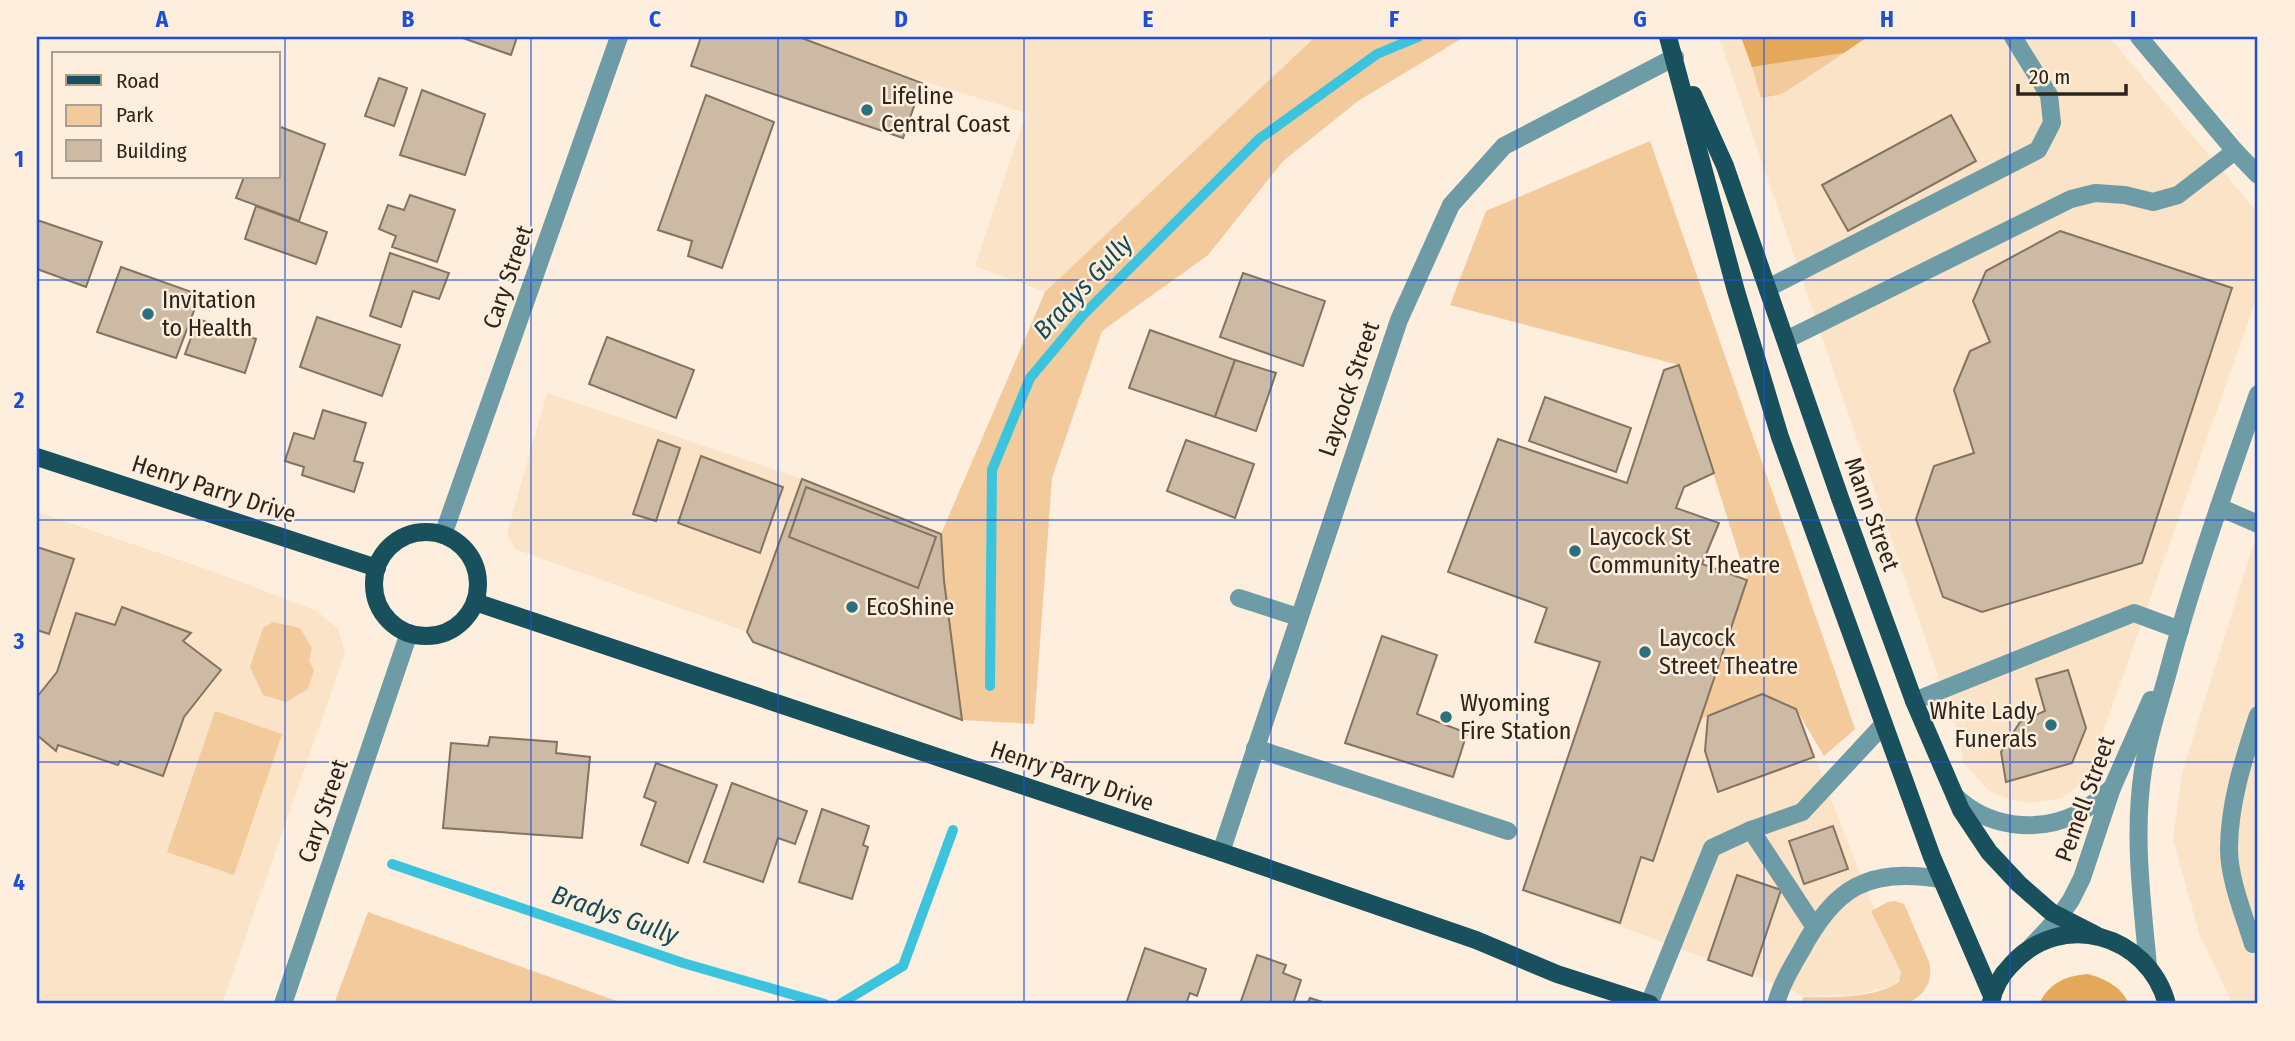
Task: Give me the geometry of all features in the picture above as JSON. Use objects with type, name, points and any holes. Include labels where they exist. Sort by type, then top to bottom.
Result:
[{"type":"main road","name":"Mann Street","points":[[1668,37],[1736,291],[1772,412],[1884,724],[1988,1001]]},
{"type":"main road","name":"Mann Street","points":[[1675,57],[1725,166],[1840,498],[1914,701],[1953,795],[1989,852],[2019,884],[2059,917],[2130,949],[2151,970]]},
{"type":"main road","name":"Henry Parry Drive","points":[[37,457],[377,568]]},
{"type":"main road","points":[[426,532],[443,535],[457,542],[469,555],[476,570],[478,586],[475,602],[467,616],[455,627],[440,634],[425,636],[409,633],[394,626],[383,614],[374,584],[377,568],[384,553],[396,541],[411,534],[426,532]]},
{"type":"main road","name":"Henry Parry Drive","points":[[475,602],[1221,852],[1476,940],[1557,974],[1649,1004]]},
{"type":"main road","points":[[1988,1001],[2007,969],[2030,948],[2042,941],[2069,934],[2096,935]]},
{"type":"main road","points":[[2151,970],[2167,1004]]},
{"type":"main road","points":[[2151,970],[2176,1004]]},
{"type":"street","name":"Cary Street","points":[[443,535],[619,37]]},
{"type":"street","points":[[1768,288],[2038,150],[2052,123],[2049,95],[2013,37]]},
{"type":"street","points":[[2139,37],[2258,175]]},
{"type":"street","name":"Laycock Street","points":[[1221,852],[1399,320],[1451,205],[1504,146],[1675,57]]},
{"type":"street","points":[[1786,340],[2071,199],[2095,193],[2125,195],[2153,202],[2179,195],[2235,151]]},
{"type":"street","name":"Pemell Street","points":[[2151,970],[2140,882],[2139,811],[2143,771],[2171,659],[2258,394]]},
{"type":"street","points":[[2219,507],[2258,524]]},
{"type":"street","points":[[1239,598],[1298,617]]},
{"type":"street","points":[[1914,701],[2134,613],[2180,630]]},
{"type":"street","name":"Cary Street","points":[[283,1004],[409,633]]},
{"type":"street","name":"Pemell Street","points":[[2030,948],[2059,917],[2082,878],[2112,788],[2171,659]]},
{"type":"street","points":[[2253,944],[2238,898],[2229,850],[2235,795],[2242,763],[2258,715]]},
{"type":"street","points":[[1649,1004],[1712,848],[1751,830],[1802,812],[1884,724]]},
{"type":"street","points":[[1255,748],[1508,831]]},
{"type":"street","points":[[1953,795],[1992,820],[2029,825],[2076,815],[2112,788]]},
{"type":"street","points":[[1751,830],[1814,926]]},
{"type":"street","points":[[1776,1004],[1780,988],[1814,926],[1844,892],[1876,879],[1908,875],[1941,879]]},
{"type":"shaded area","points":[[783,37],[1315,37],[1045,292],[975,266],[1026,113]]},
{"type":"shaded area","points":[[1719,37],[2109,37],[2258,213],[2258,294],[2086,780],[2062,798],[2031,803],[2013,800],[1989,791],[1963,762],[1960,739]]},
{"type":"shaded area","points":[[1741,37],[1867,37],[1844,53],[1752,67]]},
{"type":"shaded area","points":[[547,393],[802,479],[747,632],[515,549],[507,533]]},
{"type":"shaded area","points":[[37,512],[209,570],[317,611],[338,629],[345,653],[222,1004],[37,1004]]},
{"type":"shaded area","points":[[2258,530],[2258,1004],[2233,1004],[2200,936],[2173,840],[2182,773]]},
{"type":"shaded area","points":[[1762,694],[1796,709],[1900,970],[1901,977],[1894,985],[1861,994],[1806,996],[1523,890],[1546,822],[1653,861],[1700,719]]},
{"type":"shaded area","points":[[2088,974],[2112,984],[2122,992],[2129,1004],[2039,1004],[2059,982]]},
{"type":"green space","points":[[1315,37],[1464,37],[1358,101],[1283,161],[1208,255],[1102,331],[1052,478],[1034,724],[962,720],[944,581],[941,534],[1045,292]]},
{"type":"green space","points":[[1844,53],[1782,94],[1761,98],[1752,67]]},
{"type":"green space","points":[[1650,141],[1855,729],[1824,756],[1796,709],[1762,694],[1700,719],[1747,580],[1679,365],[1450,305],[1486,211]]},
{"type":"green space","points":[[273,622],[300,628],[312,648],[309,661],[314,670],[308,689],[286,702],[263,695],[250,667],[263,628]]},
{"type":"green space","points":[[215,711],[282,734],[234,875],[167,852]]},
{"type":"green space","points":[[1895,901],[1904,904],[1929,962],[1930,977],[1922,994],[1904,1004],[1800,1004],[1804,997],[1866,994],[1899,982],[1901,972],[1871,911]]},
{"type":"green space","points":[[368,912],[625,1004],[334,1004]]},
{"type":"building","points":[[460,37],[517,37],[511,55]]},
{"type":"building","name":"Lifeline Central Coast","points":[[701,37],[799,37],[922,83],[903,138],[691,66]]},
{"type":"building","points":[[379,78],[407,88],[394,126],[365,116]]},
{"type":"building","points":[[422,90],[485,114],[465,175],[400,155]]},
{"type":"building","points":[[706,95],[774,122],[722,268],[688,256],[692,241],[658,230]]},
{"type":"building","points":[[1951,115],[1976,161],[1848,231],[1822,185]]},
{"type":"building","points":[[280,127],[325,144],[299,221],[236,198],[244,178],[280,178]]},
{"type":"building","points":[[410,195],[455,210],[437,262],[392,247],[396,236],[379,229],[388,205],[404,210]]},
{"type":"building","points":[[256,206],[327,232],[316,264],[245,239]]},
{"type":"building","points":[[37,220],[102,242],[86,287],[37,269]]},
{"type":"building","points":[[2060,231],[2232,288],[2142,563],[1982,612],[1943,597],[1916,519],[1934,466],[1974,453],[1954,390],[1970,351],[1990,342],[1973,301],[1986,271]]},
{"type":"building","points":[[390,253],[449,273],[439,299],[413,291],[401,327],[370,316]]},
{"type":"building","name":"Invitation to Health","points":[[121,267],[200,295],[176,358],[97,332]]},
{"type":"building","points":[[1243,273],[1325,301],[1303,366],[1220,337]]},
{"type":"building","points":[[317,317],[400,345],[382,396],[300,367]]},
{"type":"building","points":[[198,319],[256,339],[245,373],[185,354]]},
{"type":"building","points":[[1150,330],[1235,360],[1215,417],[1129,388]]},
{"type":"building","points":[[607,337],[694,370],[676,418],[589,384]]},
{"type":"building","points":[[1235,360],[1276,373],[1256,431],[1215,417]]},
{"type":"building","name":"Laycock Street Theatre","points":[[1679,365],[1714,473],[1684,487],[1676,508],[1719,523],[1702,564],[1747,580],[1653,861],[1641,857],[1620,923],[1523,890],[1600,662],[1535,642],[1547,608],[1448,572],[1498,439],[1627,483],[1664,370]]},
{"type":"building","points":[[1545,397],[1631,428],[1616,472],[1529,441]]},
{"type":"building","points":[[323,410],[366,423],[354,461],[363,463],[354,492],[302,475],[304,467],[285,461],[294,433],[314,439]]},
{"type":"building","points":[[658,440],[680,448],[656,521],[633,514]]},
{"type":"building","points":[[1186,440],[1254,464],[1235,518],[1167,491]]},
{"type":"building","points":[[701,456],[783,487],[760,553],[678,523]]},
{"type":"building","name":"EcoShine","points":[[802,479],[941,534],[944,581],[962,720],[753,642],[747,632]]},
{"type":"building","points":[[806,487],[936,537],[918,588],[789,537]]},
{"type":"building","points":[[37,547],[74,559],[49,634],[37,630]]},
{"type":"building","points":[[122,607],[191,633],[183,641],[221,670],[184,717],[163,776],[120,761],[118,765],[58,745],[56,751],[37,735],[37,697],[57,672],[76,613],[115,625]]},
{"type":"building","points":[[1382,636],[1437,655],[1417,714],[1467,733],[1453,777],[1345,743]]},
{"type":"building","name":"White Lady Funerals","points":[[2068,670],[2086,728],[2072,763],[2006,782],[2001,752],[2020,722],[2045,711],[2036,679]]},
{"type":"building","points":[[1762,694],[1796,709],[1814,757],[1718,792],[1705,751],[1708,716]]},
{"type":"building","points":[[490,737],[557,742],[556,753],[590,757],[582,838],[443,828],[451,743],[488,746]]},
{"type":"building","points":[[656,763],[717,785],[688,863],[641,845],[656,802],[644,797]]},
{"type":"building","points":[[732,783],[807,811],[795,844],[778,838],[763,882],[704,862]]},
{"type":"building","points":[[822,809],[869,826],[863,845],[868,847],[852,899],[799,882]]},
{"type":"building","points":[[1833,826],[1848,869],[1804,884],[1789,841]]},
{"type":"building","points":[[1737,875],[1781,890],[1752,976],[1708,960]]},
{"type":"building","points":[[1145,948],[1206,969],[1197,996],[1190,993],[1186,1004],[1126,1004]]},
{"type":"building","points":[[1257,955],[1286,965],[1283,973],[1301,980],[1293,1004],[1240,1004]]},
{"type":"building","points":[[1310,998],[1329,1004],[1307,1004]]},
{"type":"waterway","name":"Bradys Gully","points":[[990,686],[992,470],[1030,378],[1082,316],[1259,139],[1377,54],[1418,37]]},
{"type":"waterway","name":"Bradys Gully","points":[[840,1004],[903,966],[953,830]]},
{"type":"waterway","name":"Bradys Gully","points":[[392,864],[683,963],[825,1004]]},
{"type":"place","name":"Lifeline Central Coast","points":[[867,110]]},
{"type":"place","name":"Invitation to Health","points":[[148,314]]},
{"type":"place","name":"Laycock St Community Theatre","points":[[1575,551]]},
{"type":"place","name":"EcoShine","points":[[852,607]]},
{"type":"place","name":"Laycock Street Theatre","points":[[1645,652]]},
{"type":"place","name":"Wyoming Fire Station","points":[[1446,717]]},
{"type":"place","name":"White Lady Funerals","points":[[2051,725]]}]
